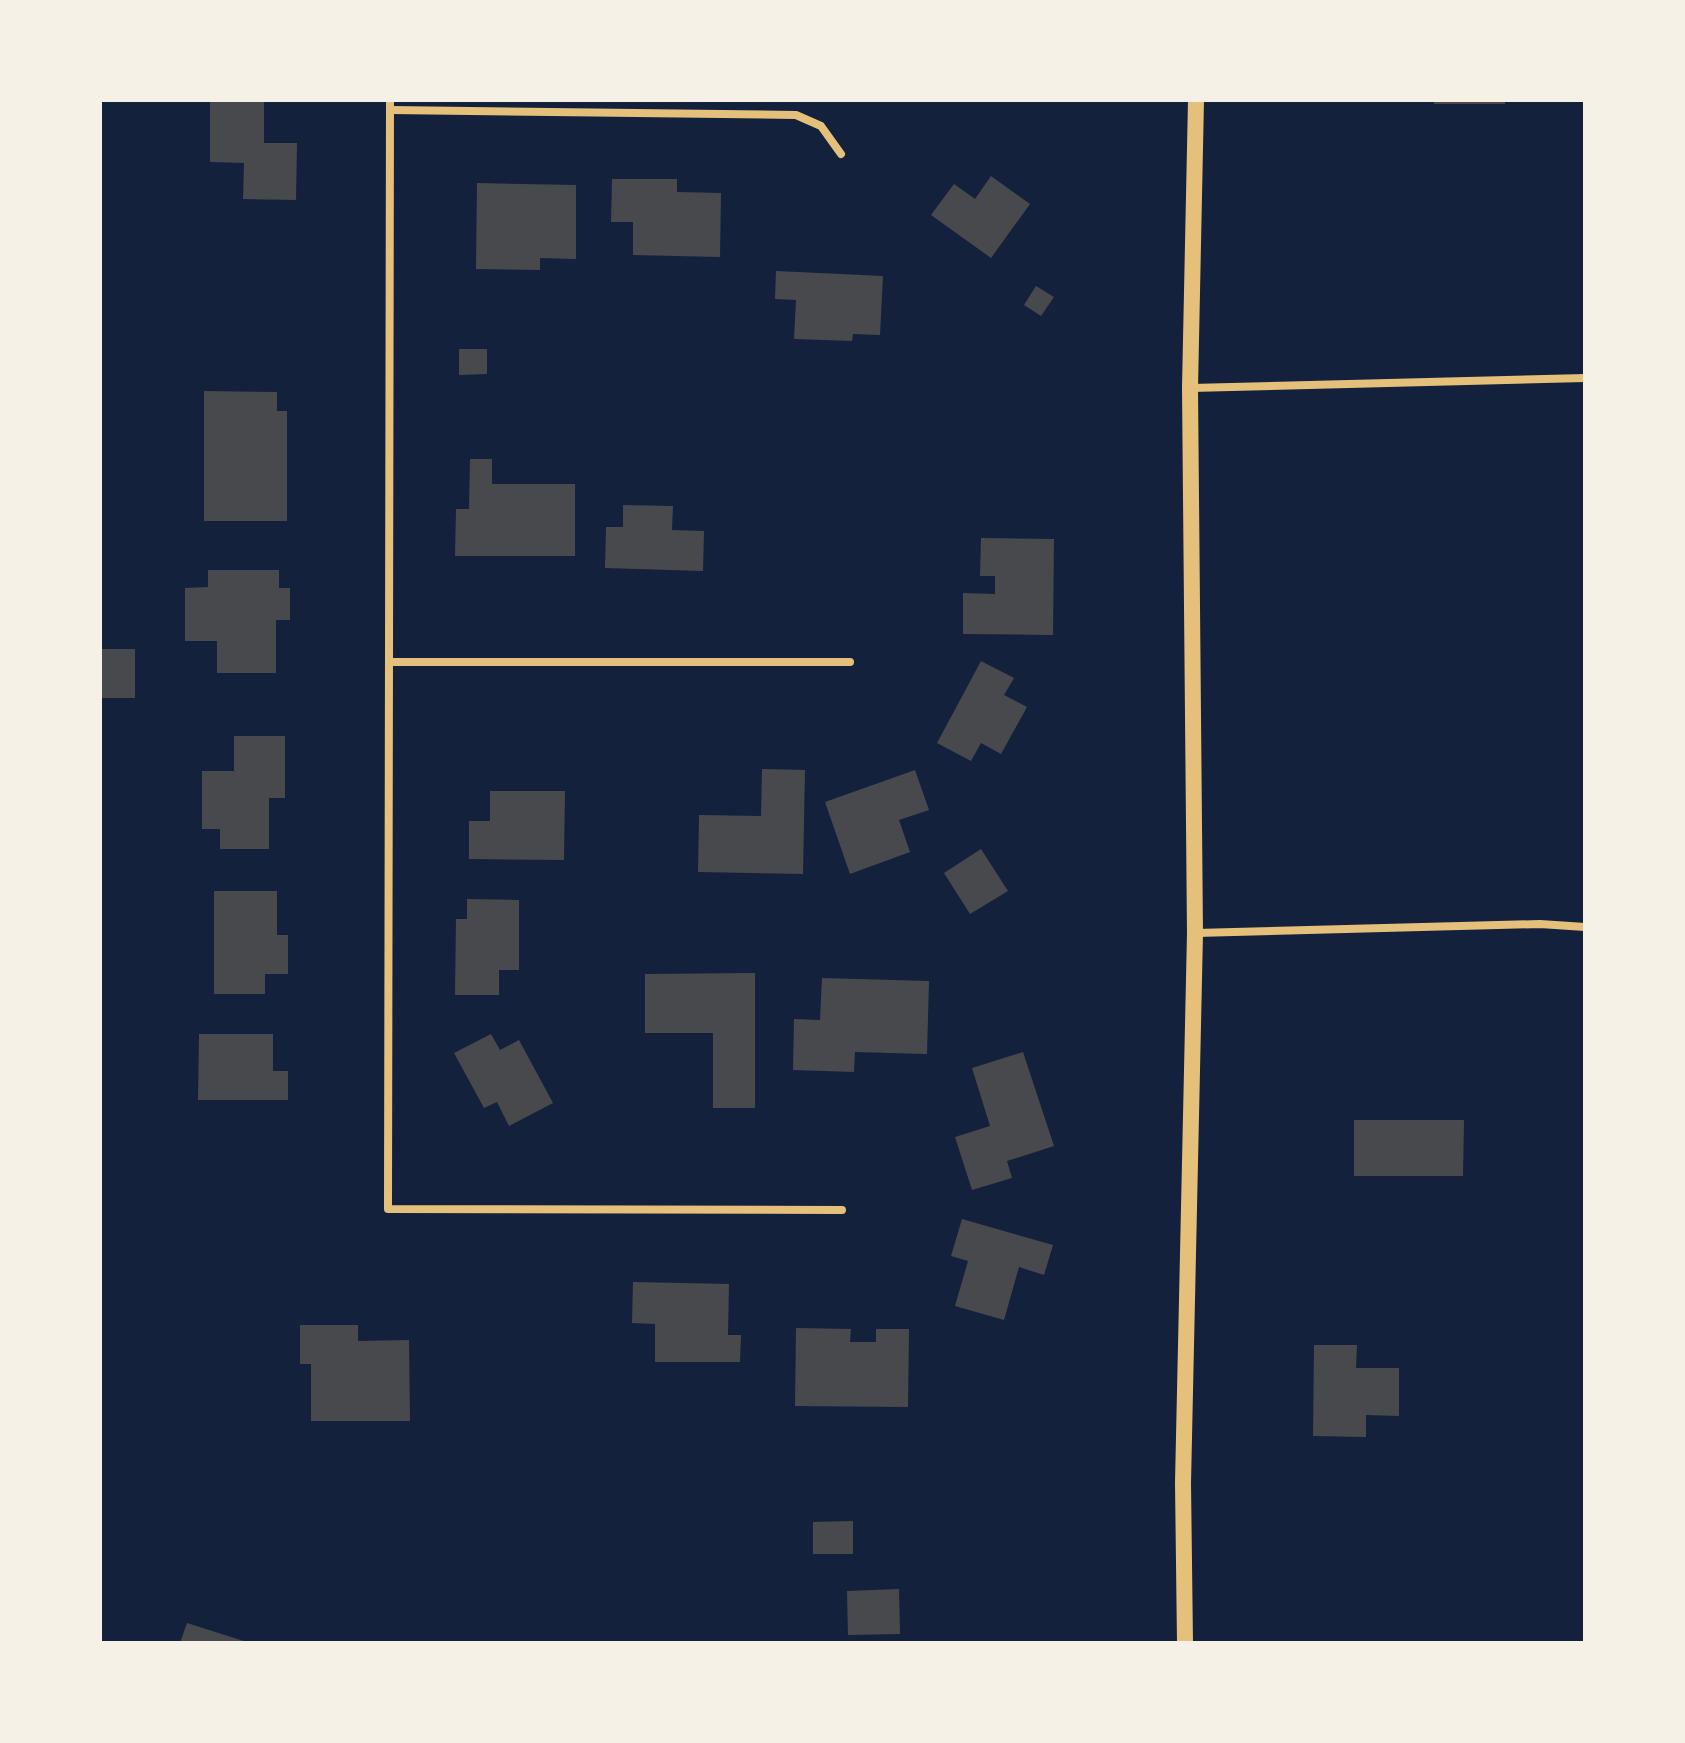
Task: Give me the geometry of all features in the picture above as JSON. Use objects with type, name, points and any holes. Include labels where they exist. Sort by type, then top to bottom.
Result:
[{"type":"main road","points":[[1185,1643],[1183,1483],[1195,933],[1190,388],[1196,100]]},
{"type":"street","points":[[390,100],[388,1209],[842,1210]]},
{"type":"street","points":[[390,110],[796,115],[821,126],[841,154]]},
{"type":"street","points":[[1190,388],[1585,378]]},
{"type":"street","points":[[389,662],[850,662]]},
{"type":"street","points":[[1195,933],[1540,924],[1585,927]]},
{"type":"building","points":[[210,100],[264,100],[264,143],[297,143],[296,200],[243,199],[244,163],[210,162]]},
{"type":"building","points":[[1434,100],[1505,100],[1505,104],[1434,104]]},
{"type":"building","points":[[991,176],[1030,204],[991,258],[931,215],[954,184],[975,199]]},
{"type":"building","points":[[612,179],[677,179],[677,192],[721,193],[720,257],[633,255],[633,222],[611,222]]},
{"type":"building","points":[[477,183],[576,185],[576,259],[540,258],[540,270],[476,269]]},
{"type":"building","points":[[776,271],[883,276],[880,335],[853,334],[852,341],[794,339],[796,300],[775,299]]},
{"type":"building","points":[[1036,286],[1054,297],[1041,316],[1024,305]]},
{"type":"building","points":[[459,349],[487,349],[487,374],[459,375]]},
{"type":"building","points":[[204,391],[277,392],[277,411],[287,411],[287,521],[204,521]]},
{"type":"building","points":[[470,459],[492,459],[492,484],[575,484],[575,556],[455,556],[456,509],[469,509]]},
{"type":"building","points":[[623,505],[673,506],[672,530],[704,531],[703,571],[605,568],[606,527],[623,527]]},
{"type":"building","points":[[981,538],[1054,539],[1053,635],[963,634],[963,593],[995,594],[995,576],[980,576]]},
{"type":"building","points":[[208,570],[279,570],[279,588],[290,588],[290,620],[276,620],[276,673],[217,673],[217,641],[185,641],[185,588],[208,587]]},
{"type":"building","points":[[100,649],[135,649],[135,698],[100,698]]},
{"type":"building","points":[[981,661],[1014,678],[1004,695],[1027,707],[1001,754],[981,743],[971,761],[937,743]]},
{"type":"building","points":[[234,736],[285,736],[285,798],[269,798],[269,849],[220,849],[220,829],[202,829],[202,771],[234,771]]},
{"type":"building","points":[[762,769],[805,770],[803,874],[698,872],[699,815],[761,816]]},
{"type":"building","points":[[915,770],[929,810],[899,820],[910,852],[850,874],[825,802]]},
{"type":"building","points":[[490,791],[565,791],[564,860],[469,859],[469,821],[490,821]]},
{"type":"building","points":[[981,849],[1008,891],[970,914],[944,873]]},
{"type":"building","points":[[214,891],[277,891],[277,935],[288,935],[288,974],[265,974],[265,994],[214,994]]},
{"type":"building","points":[[467,899],[519,900],[519,970],[499,970],[499,995],[455,995],[456,919],[467,919]]},
{"type":"building","points":[[755,973],[755,1108],[713,1108],[713,1033],[645,1033],[645,974]]},
{"type":"building","points":[[822,978],[929,981],[927,1054],[855,1052],[854,1072],[793,1070],[794,1019],[820,1020]]},
{"type":"building","points":[[199,1034],[273,1034],[273,1071],[288,1071],[288,1100],[198,1100]]},
{"type":"building","points":[[491,1034],[500,1050],[519,1040],[553,1103],[509,1126],[497,1102],[484,1108],[454,1053]]},
{"type":"building","points":[[1023,1052],[1054,1146],[1007,1161],[1012,1178],[972,1190],[955,1137],[990,1126],[972,1068]]},
{"type":"building","points":[[1354,1120],[1464,1120],[1463,1176],[1354,1176]]},
{"type":"building","points":[[962,1219],[1053,1245],[1044,1275],[1019,1267],[1004,1320],[955,1306],[968,1261],[951,1256]]},
{"type":"building","points":[[633,1282],[729,1284],[728,1335],[741,1335],[740,1362],[655,1362],[655,1324],[632,1323]]},
{"type":"building","points":[[300,1325],[358,1325],[358,1341],[409,1340],[410,1421],[311,1421],[311,1364],[300,1364]]},
{"type":"building","points":[[796,1328],[851,1329],[850,1342],[876,1342],[876,1329],[909,1329],[908,1407],[795,1406]]},
{"type":"building","points":[[1314,1345],[1357,1345],[1356,1368],[1399,1368],[1399,1416],[1366,1415],[1366,1437],[1313,1436]]},
{"type":"building","points":[[853,1521],[853,1554],[813,1554],[813,1522]]},
{"type":"building","points":[[899,1589],[900,1634],[848,1635],[847,1591]]},
{"type":"building","points":[[187,1623],[247,1642],[247,1643],[180,1643]]}]
